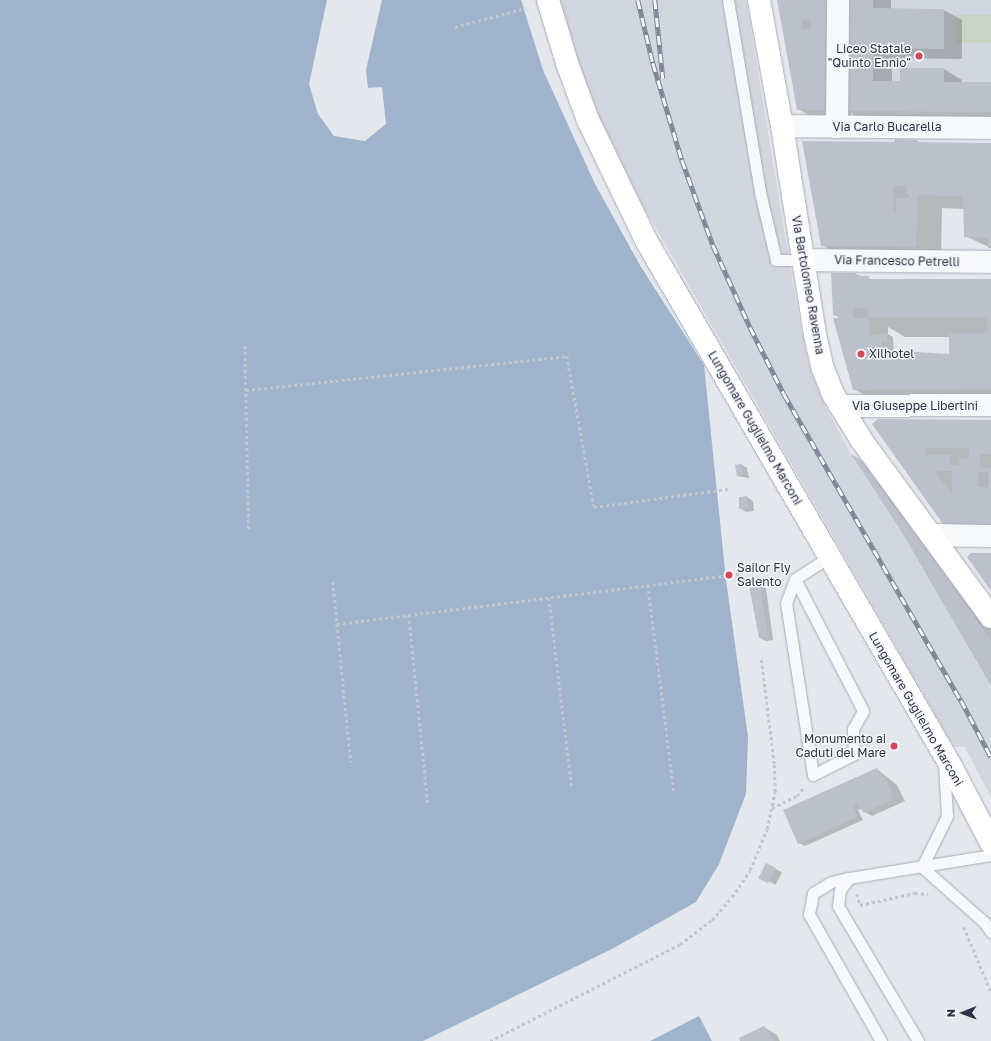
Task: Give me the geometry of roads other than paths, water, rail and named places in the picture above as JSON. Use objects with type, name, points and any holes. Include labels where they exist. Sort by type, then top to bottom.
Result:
[{"type":"street","name":"Lungomare Guglielmo Marconi","points":[[548,0],[567,63],[588,120],[646,242],[943,757],[952,768],[991,843]]},
{"type":"street","name":"Via Bartolomeo Ravenna","points":[[759,0],[782,126],[804,260],[814,335],[823,369],[840,406],[862,441],[991,617]]},
{"type":"street","points":[[837,127],[838,0]]},
{"type":"street","name":"Via Carlo Bucarella","points":[[782,126],[991,128]]},
{"type":"street","name":"Via Francesco Petrelli","points":[[804,260],[991,262]]},
{"type":"street","name":"Via Giuseppe Libertini","points":[[840,406],[991,405]]},
{"type":"street","points":[[931,535],[991,536]]},
{"type":"lane","points":[[728,0],[760,192],[776,260],[804,260]]},
{"type":"lane","points":[[795,580],[862,711],[853,729],[854,754],[813,775],[786,603],[795,580],[829,557]]},
{"type":"lane","points":[[922,867],[947,816],[943,757]]},
{"type":"lane","points":[[881,1041],[809,914],[813,893],[830,882],[991,855]]},
{"type":"lane","points":[[922,867],[984,922],[991,932]]},
{"type":"lane","points":[[850,878],[840,890],[838,906],[918,1041]]},
{"type":"water","points":[[0,0],[327,0],[309,84],[318,114],[334,136],[365,141],[386,124],[382,87],[368,88],[366,70],[382,0],[521,0],[543,70],[595,184],[641,267],[704,365],[726,580],[748,737],[746,794],[719,864],[696,902],[612,949],[423,1041],[0,1041]]},
{"type":"water","points":[[699,1016],[712,1041],[650,1041]]},
{"type":"railway","points":[[638,0],[653,63],[682,160],[713,245],[750,327],[784,394],[961,700],[991,757]]},
{"type":"railway","points":[[655,0],[663,79]]},
{"type":"place","name":"Liceo Statale \"Quinto Ennio\"","points":[[919,56]]},
{"type":"place","name":"Xilhotel","points":[[861,354]]},
{"type":"place","name":"Sailor Fly Salento","points":[[729,575]]},
{"type":"place","name":"Monumento ai Caduti del Mare","points":[[894,746]]}]
